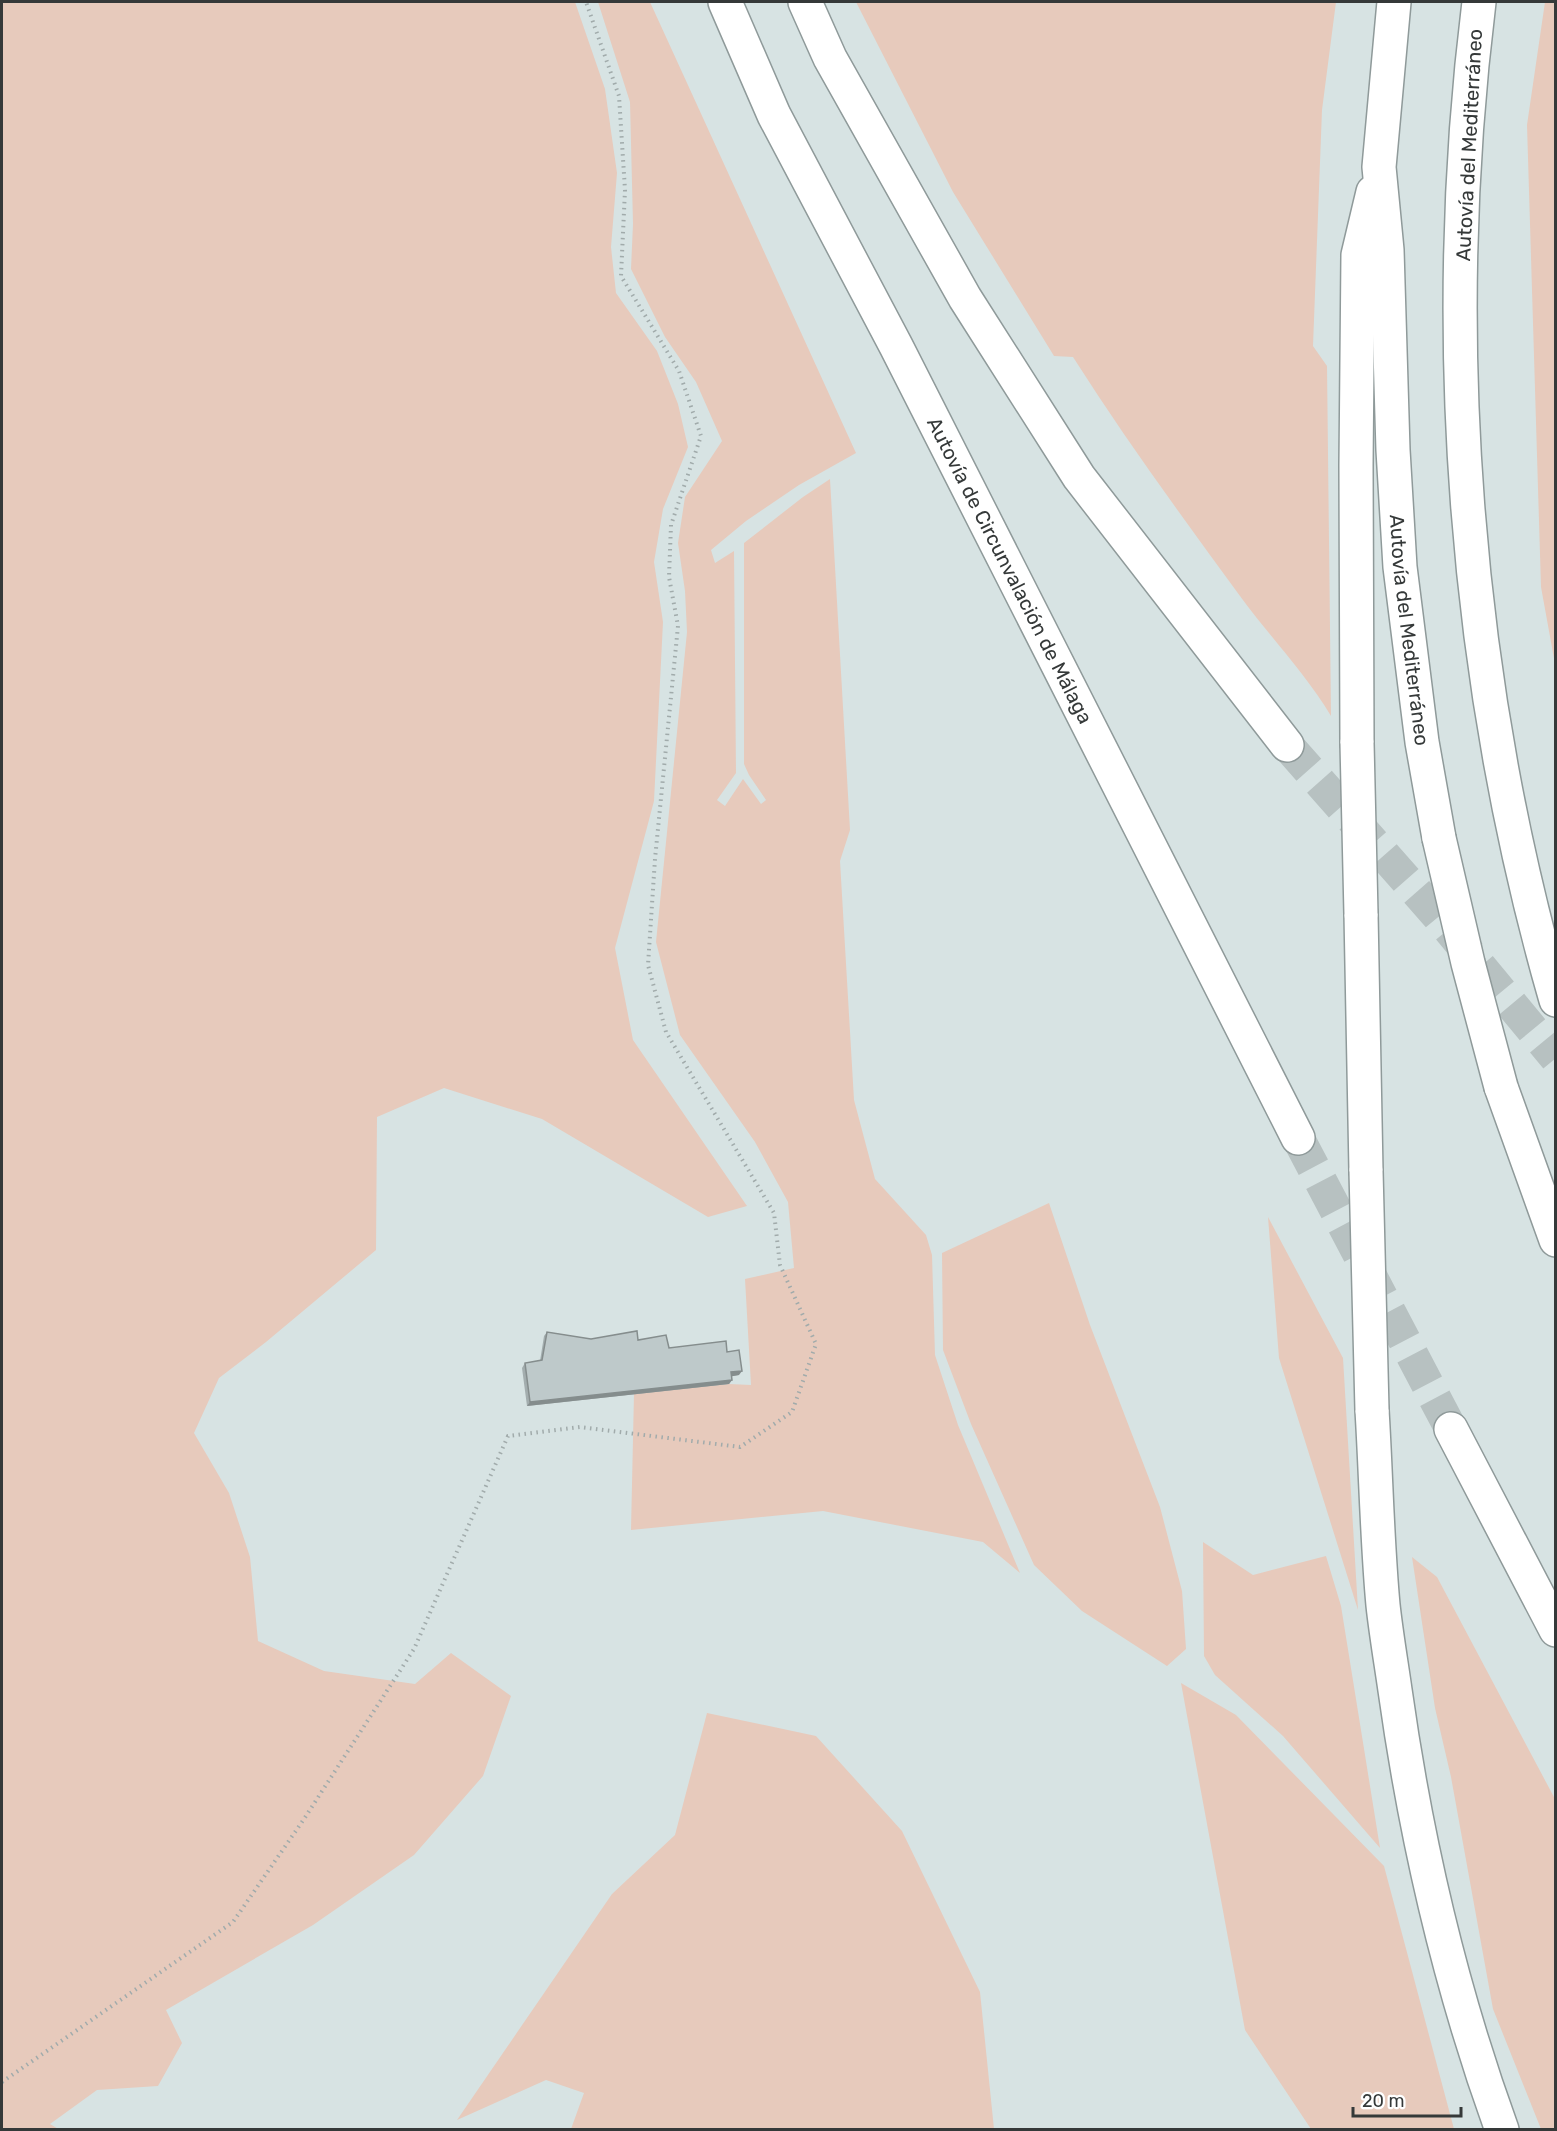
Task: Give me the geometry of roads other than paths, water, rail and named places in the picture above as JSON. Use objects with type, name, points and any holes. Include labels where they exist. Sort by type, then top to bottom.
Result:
[{"type":"highway","name":"Autovía de Circunvalación de Málaga","points":[[725,2],[774,114],[907,368],[1298,1138]]},
{"type":"highway","points":[[805,2],[830,58],[965,298],[1079,477],[1287,746]]},
{"type":"highway","name":"Autovía del Mediterráneo","points":[[1394,2],[1379,167],[1387,250],[1393,450],[1400,567],[1422,742],[1440,838],[1468,963],[1501,1087],[1556,1240]]},
{"type":"highway","name":"Autovía del Mediterráneo","points":[[1479,2],[1473,48],[1461,231],[1462,413],[1470,530],[1492,711],[1526,890],[1556,1000]]},
{"type":"highway","points":[[1379,167],[1358,255],[1356,465],[1357,743],[1366,1171],[1372,1410],[1383,1605],[1402,1741],[1422,1853],[1454,1980],[1486,2086],[1502,2130]]},
{"type":"highway","points":[[1451,1429],[1556,1630]]},
{"type":"tunnel","points":[[1287,745],[1438,916],[1556,1058]]},
{"type":"tunnel","points":[[1298,1138],[1451,1429]]}]
